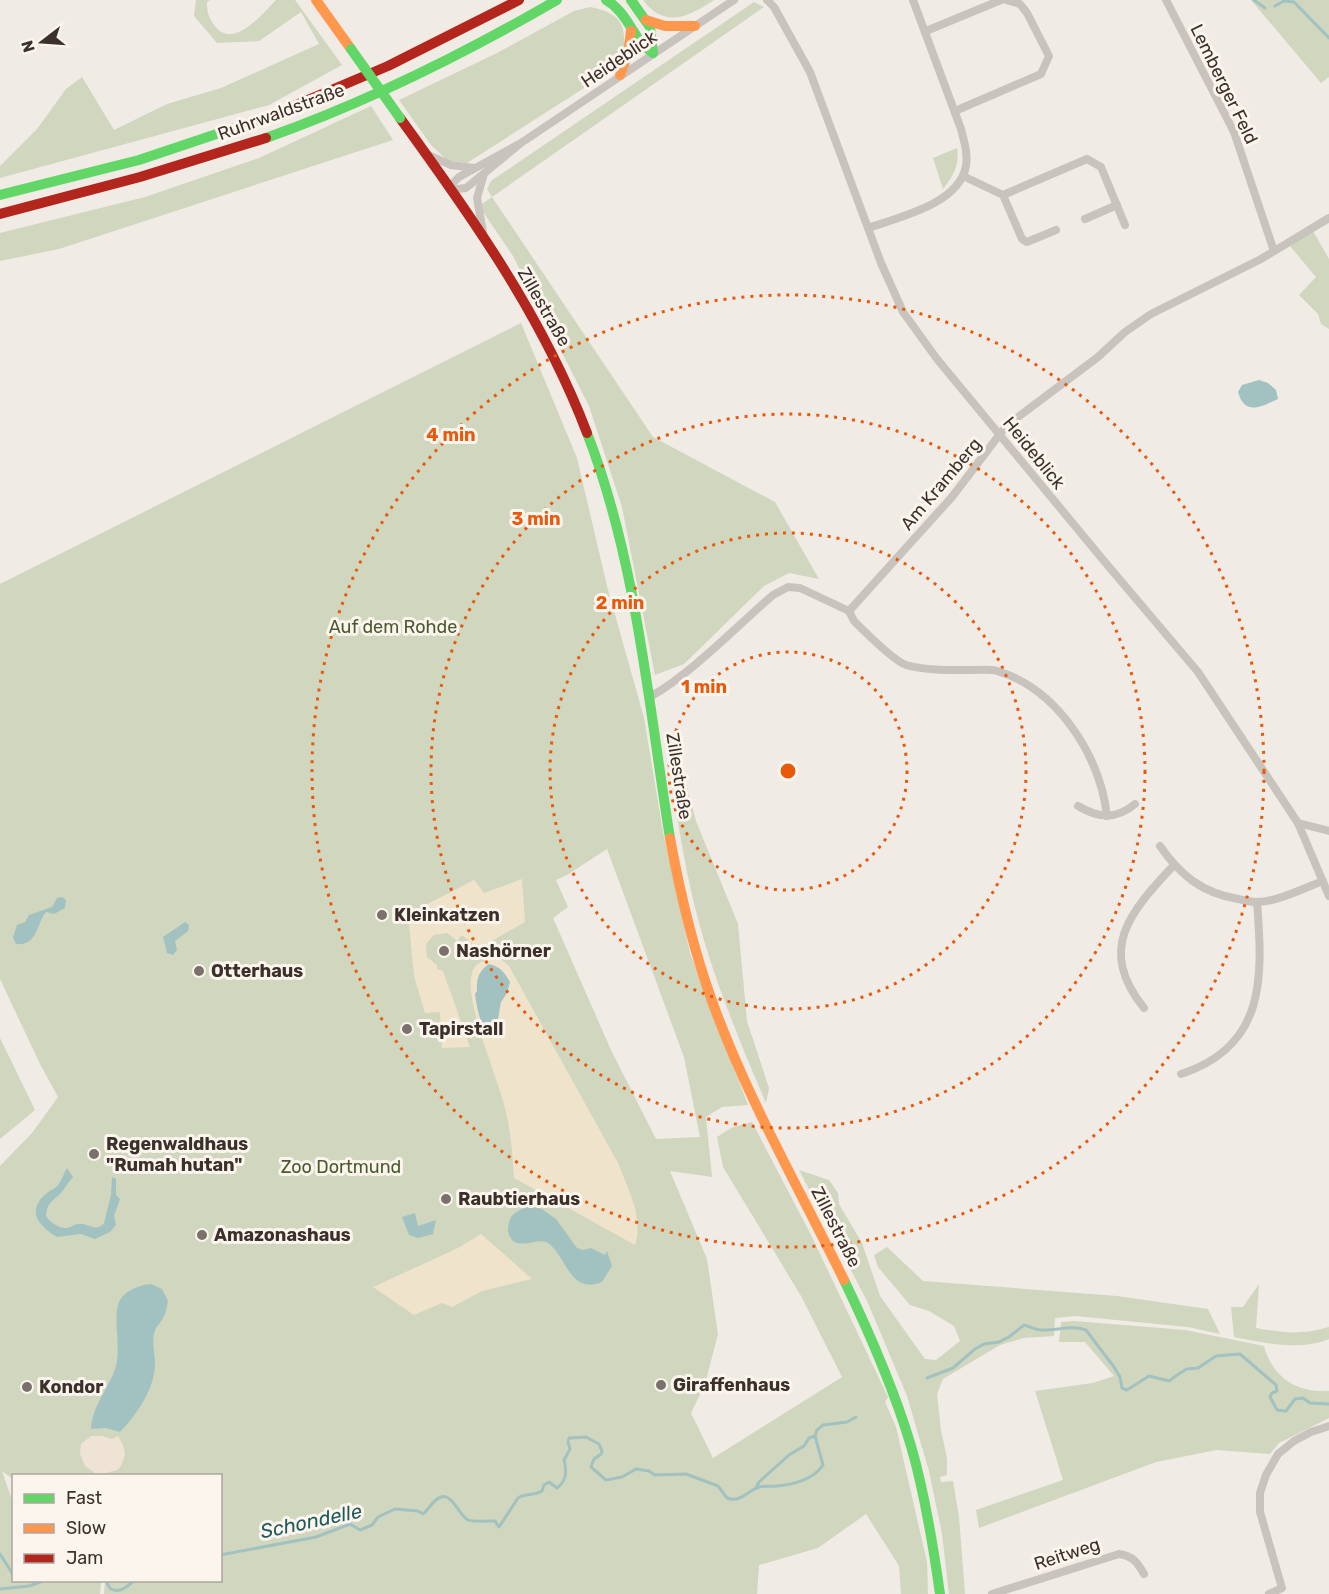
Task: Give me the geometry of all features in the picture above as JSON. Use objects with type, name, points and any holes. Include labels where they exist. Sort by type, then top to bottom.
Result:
[{"type":"main road","name":"Zillestraße","points":[[316,0],[426,153],[532,315],[556,361],[593,448],[620,537],[638,624],[680,881],[693,938],[711,998],[745,1080],[863,1319],[896,1400],[916,1460],[927,1509],[940,1594]]},
{"type":"main road","name":"Ruhrwaldstraße","points":[[0,195],[160,154],[274,115],[397,63],[519,0]]},
{"type":"main road","name":"Ruhrwaldstraße","points":[[0,214],[165,171],[279,133],[370,96],[444,61],[557,0]]},
{"type":"main road","points":[[606,0],[625,14],[643,48],[653,53]]},
{"type":"main road","points":[[631,0],[646,20],[651,34],[653,53]]},
{"type":"main road","points":[[646,20],[674,27],[695,26]]},
{"type":"main road","points":[[620,75],[632,45],[631,26]]},
{"type":"street","name":"Heideblick","points":[[450,190],[466,188],[521,143],[734,0]]},
{"type":"street","name":"Heideblick","points":[[767,0],[774,7],[810,72],[838,142],[868,228],[903,312],[937,359],[1198,672],[1298,823],[1329,896]]},
{"type":"street","points":[[868,228],[942,199],[956,187],[963,176],[966,165],[966,148],[955,111],[913,0]]},
{"type":"street","points":[[926,31],[1001,0]]},
{"type":"street","points":[[955,111],[1041,74],[1044,70],[1049,56],[1027,13],[1020,4],[1006,0]]},
{"type":"street","name":"Lemberger Feld","points":[[1166,0],[1234,132],[1274,251]]},
{"type":"street","name":"Heideblick","points":[[450,190],[459,177],[521,143]]},
{"type":"street","points":[[426,153],[451,165],[475,168]]},
{"type":"street","points":[[1003,195],[1087,159],[1101,167],[1125,225]]},
{"type":"street","points":[[485,172],[477,198],[486,242]]},
{"type":"street","points":[[963,176],[1003,195],[1022,239],[1027,242],[1056,230]]},
{"type":"street","points":[[1085,219],[1117,205]]},
{"type":"street","name":"Am Kramberg","points":[[849,611],[952,497],[1006,426],[1098,357],[1135,324],[1159,309],[1261,259],[1329,218]]},
{"type":"street","points":[[650,696],[662,690],[697,662],[773,594],[788,587],[800,588],[849,611],[854,621],[904,664],[926,669],[996,671],[1026,683],[1059,711],[1081,739],[1098,771],[1105,794],[1107,816]]},
{"type":"street","points":[[1077,806],[1092,815],[1107,816],[1126,811],[1135,804]]},
{"type":"street","points":[[1298,823],[1329,831]]},
{"type":"street","points":[[1160,846],[1174,865],[1193,882],[1219,896],[1257,902],[1290,894],[1323,881]]},
{"type":"street","points":[[1144,1008],[1131,991],[1125,976],[1122,942],[1126,924],[1135,909],[1174,865]]},
{"type":"street","points":[[1181,1074],[1197,1069],[1223,1054],[1235,1042],[1249,1018],[1256,995],[1260,963],[1257,902]]},
{"type":"street","points":[[1269,1594],[1285,1591],[1260,1512],[1260,1493],[1266,1474],[1278,1454],[1294,1441],[1329,1426]]},
{"type":"street","name":"Reitweg","points":[[992,1594],[1119,1554],[1129,1555],[1144,1574]]},
{"type":"green space","points":[[196,0],[210,0],[207,2],[207,9],[212,22],[222,32],[230,34],[247,28],[276,0],[295,0],[342,65],[269,105],[0,178],[0,166],[37,129],[66,89],[82,77],[114,130],[167,104],[221,88],[319,44],[301,12],[259,41],[217,43],[194,16]]},
{"type":"green space","points":[[643,0],[714,0],[686,15],[668,17],[651,9]]},
{"type":"green space","points":[[1251,0],[1329,0],[1329,77],[1321,83]]},
{"type":"green space","points":[[754,2],[764,7],[492,197],[487,189],[491,181]]},
{"type":"green space","points":[[590,7],[611,14],[622,25],[623,63],[467,163],[447,160],[431,145],[399,100],[497,53],[574,11]]},
{"type":"green space","points":[[371,106],[393,140],[59,249],[0,261],[0,233],[145,197],[259,158]]},
{"type":"green space","points":[[957,148],[955,170],[943,189],[933,158]]},
{"type":"green space","points":[[492,197],[653,437],[775,502],[819,579],[789,573],[764,586],[684,664],[655,675],[622,507],[589,406],[513,256],[479,206]]},
{"type":"green space","points":[[1313,231],[1329,259],[1329,329],[1321,324],[1318,314],[1299,295],[1316,277],[1290,246]]},
{"type":"green space","points":[[521,323],[577,458],[607,586],[644,718],[663,832],[690,953],[748,1105],[722,1107],[706,1117],[712,1177],[670,1171],[707,1259],[718,1334],[705,1384],[691,1413],[713,1458],[842,1377],[801,1296],[723,1167],[717,1137],[731,1128],[752,1122],[811,1235],[888,1397],[885,1402],[896,1427],[927,1562],[928,1594],[901,1594],[899,1566],[866,1514],[818,1548],[759,1565],[757,1594],[104,1594],[105,1582],[222,1582],[222,1474],[12,1474],[12,1478],[2,1471],[12,1500],[12,1582],[101,1582],[100,1594],[0,1594],[0,1166],[32,1133],[58,1097],[0,979],[0,584]],"holes":[[[607,849],[684,1057],[700,1137],[656,1139],[611,1050],[553,918],[568,907],[556,880]]]},
{"type":"green space","points":[[668,760],[684,776],[696,821],[738,924],[747,1021],[769,1088],[766,1103],[733,1023],[704,942],[687,871]]},
{"type":"green space","points":[[0,1038],[35,1110],[0,1139]]},
{"type":"green space","points":[[799,1170],[829,1180],[838,1193],[839,1204],[862,1243],[880,1296],[925,1359],[936,1360],[960,1341],[954,1326],[929,1311],[910,1305],[878,1267],[874,1255],[887,1247],[923,1281],[1117,1296],[1208,1309],[1220,1334],[1188,1327],[1075,1316],[1055,1318],[1054,1336],[1024,1338],[1000,1345],[943,1379],[937,1394],[947,1459],[947,1475],[940,1477],[941,1482],[953,1481],[959,1517],[965,1594],[949,1594],[942,1534],[929,1471],[907,1396],[868,1303]]},
{"type":"green space","points":[[1259,1284],[1256,1328],[1292,1332],[1329,1327],[1329,1339],[1318,1343],[1294,1345],[1234,1337],[1231,1307],[1243,1307]]},
{"type":"green space","points":[[1074,1321],[1185,1330],[1264,1346],[1273,1366],[1288,1381],[1306,1389],[1329,1391],[1329,1418],[1279,1443],[1270,1454],[1217,1450],[1156,1462],[979,1528],[976,1510],[1063,1480],[1035,1391],[1093,1383],[1114,1376],[1085,1342],[1059,1342],[1061,1322]]},
{"type":"sand","points":[[522,879],[525,922],[478,949],[462,935],[457,941],[447,933],[434,935],[426,944],[427,957],[437,965],[437,969],[443,971],[470,1047],[442,1048],[440,1012],[425,1013],[414,976],[408,914],[474,880],[484,893]]},
{"type":"sand","points":[[488,959],[501,959],[509,966],[618,1163],[636,1214],[638,1224],[635,1245],[514,1178],[506,1111],[481,1036],[472,1000],[471,985],[474,967]]},
{"type":"sand","points":[[481,1234],[532,1279],[482,1291],[452,1307],[442,1303],[414,1315],[373,1287],[458,1248]]},
{"type":"shaded area","points":[[91,1436],[112,1439],[118,1436],[125,1454],[117,1470],[102,1474],[95,1473],[85,1466],[80,1454],[81,1444]]},
{"type":"water","points":[[1259,380],[1268,383],[1276,390],[1278,399],[1255,408],[1245,405],[1238,392],[1242,385]]},
{"type":"water","points":[[62,897],[66,900],[65,908],[54,914],[46,912],[33,938],[29,942],[16,944],[13,937],[17,925],[25,922],[29,915],[52,907],[57,898]]},
{"type":"water","points":[[185,922],[189,925],[188,931],[175,941],[177,950],[173,955],[167,953],[163,937]]},
{"type":"water","points":[[489,964],[502,970],[510,982],[501,1002],[495,1036],[491,1037],[482,1023],[475,994],[479,976]]},
{"type":"water","points":[[67,1168],[73,1177],[50,1204],[46,1216],[55,1225],[64,1228],[80,1224],[96,1228],[101,1226],[104,1223],[111,1195],[112,1177],[116,1179],[116,1195],[120,1199],[114,1216],[116,1225],[110,1232],[95,1239],[81,1234],[57,1237],[40,1223],[37,1218],[37,1206],[47,1193],[58,1185]]},
{"type":"water","points":[[531,1206],[542,1209],[556,1219],[577,1248],[583,1250],[591,1248],[605,1255],[607,1251],[612,1266],[602,1282],[591,1285],[576,1279],[548,1243],[543,1241],[520,1243],[511,1238],[508,1231],[511,1217],[518,1211]]},
{"type":"water","points":[[415,1213],[418,1226],[436,1220],[433,1234],[418,1238],[409,1235],[402,1217]]},
{"type":"water","points":[[151,1284],[162,1289],[168,1301],[164,1316],[154,1334],[154,1373],[148,1392],[139,1409],[120,1432],[106,1428],[91,1429],[97,1405],[117,1362],[116,1320],[120,1300],[132,1290]]},
{"type":"waterway","name":"Schondelle","points":[[1254,0],[1265,8]]},
{"type":"waterway","name":"Schondelle","points":[[1275,6],[1284,1],[1294,2],[1329,38]]},
{"type":"waterway","name":"Schondelle","points":[[927,1378],[953,1368],[975,1349],[984,1344],[999,1342],[1024,1325],[1041,1330],[1076,1328],[1086,1330],[1114,1367],[1120,1377],[1122,1388],[1127,1390],[1149,1376],[1169,1381],[1187,1369],[1198,1368],[1216,1356],[1240,1354],[1276,1385],[1277,1391],[1270,1397],[1277,1410],[1286,1411],[1295,1399],[1303,1398],[1310,1403],[1329,1404]]},
{"type":"waterway","name":"Schondelle","points":[[222,1555],[316,1537],[350,1524],[360,1530],[372,1525],[378,1517],[395,1509],[418,1511],[423,1514],[441,1497],[450,1499],[468,1520],[495,1521],[499,1527],[518,1498],[542,1491],[544,1485],[549,1482],[557,1488],[563,1482],[566,1472],[564,1460],[570,1449],[569,1438],[586,1437],[599,1444],[601,1454],[594,1459],[591,1467],[606,1480],[622,1477],[636,1469],[649,1471],[655,1475],[686,1474],[718,1486],[727,1498],[736,1499],[759,1487],[789,1484],[814,1474],[823,1465],[815,1436],[817,1430],[823,1425],[847,1422],[856,1417]]},
{"type":"waterway","points":[[756,1488],[759,1482],[789,1455],[804,1446],[809,1438],[815,1436]]},
{"type":"waterway","name":"Schondelle","points":[[0,1554],[12,1573]]},
{"type":"waterway","name":"Schondelle","points":[[0,1589],[29,1586],[40,1582]]},
{"type":"waterway","name":"Schondelle","points":[[106,1582],[110,1588],[117,1591],[132,1582]]},
{"type":"traffic: fast","points":[[266,138],[341,109],[415,76],[557,0]]},
{"type":"traffic: fast","points":[[606,0],[614,5],[640,41],[653,53],[650,27],[631,0]]},
{"type":"traffic: fast","points":[[351,49],[400,118]]},
{"type":"traffic: fast","points":[[0,195],[139,160],[270,116]]},
{"type":"traffic: fast","points":[[587,433],[604,482],[629,582],[639,633],[670,838]]},
{"type":"traffic: fast","points":[[844,1280],[881,1362],[911,1446],[928,1519],[940,1594]]},
{"type":"traffic: slow","points":[[316,0],[351,49]]},
{"type":"traffic: slow","points":[[646,20],[665,26],[695,26]]},
{"type":"traffic: slow","points":[[620,75],[628,54],[631,31]]},
{"type":"traffic: slow","points":[[670,838],[693,941],[726,1037],[757,1108],[844,1280]]},
{"type":"traffic: jam","points":[[270,116],[388,66],[519,0]]},
{"type":"traffic: jam","points":[[400,118],[504,269],[549,349],[587,433]]},
{"type":"traffic: jam","points":[[0,214],[140,177],[266,138]]},
{"type":"place","name":"Kleinkatzen","points":[[382,915]]},
{"type":"place","name":"Nashörner","points":[[444,951]]},
{"type":"place","name":"Otterhaus","points":[[199,971]]},
{"type":"place","name":"Tapirstall","points":[[407,1029]]},
{"type":"place","name":"Regenwaldhaus \"Rumah hutan\"","points":[[94,1154]]},
{"type":"place","name":"Raubtierhaus","points":[[446,1199]]},
{"type":"place","name":"Amazonashaus","points":[[202,1235]]},
{"type":"place","name":"Giraffenhaus","points":[[661,1385]]},
{"type":"place","name":"Kondor","points":[[27,1387]]},
{"type":"park label","name":"Auf dem Rohde","points":[[393,627]]},
{"type":"park label","name":"Zoo Dortmund","points":[[341,1167]]}]
